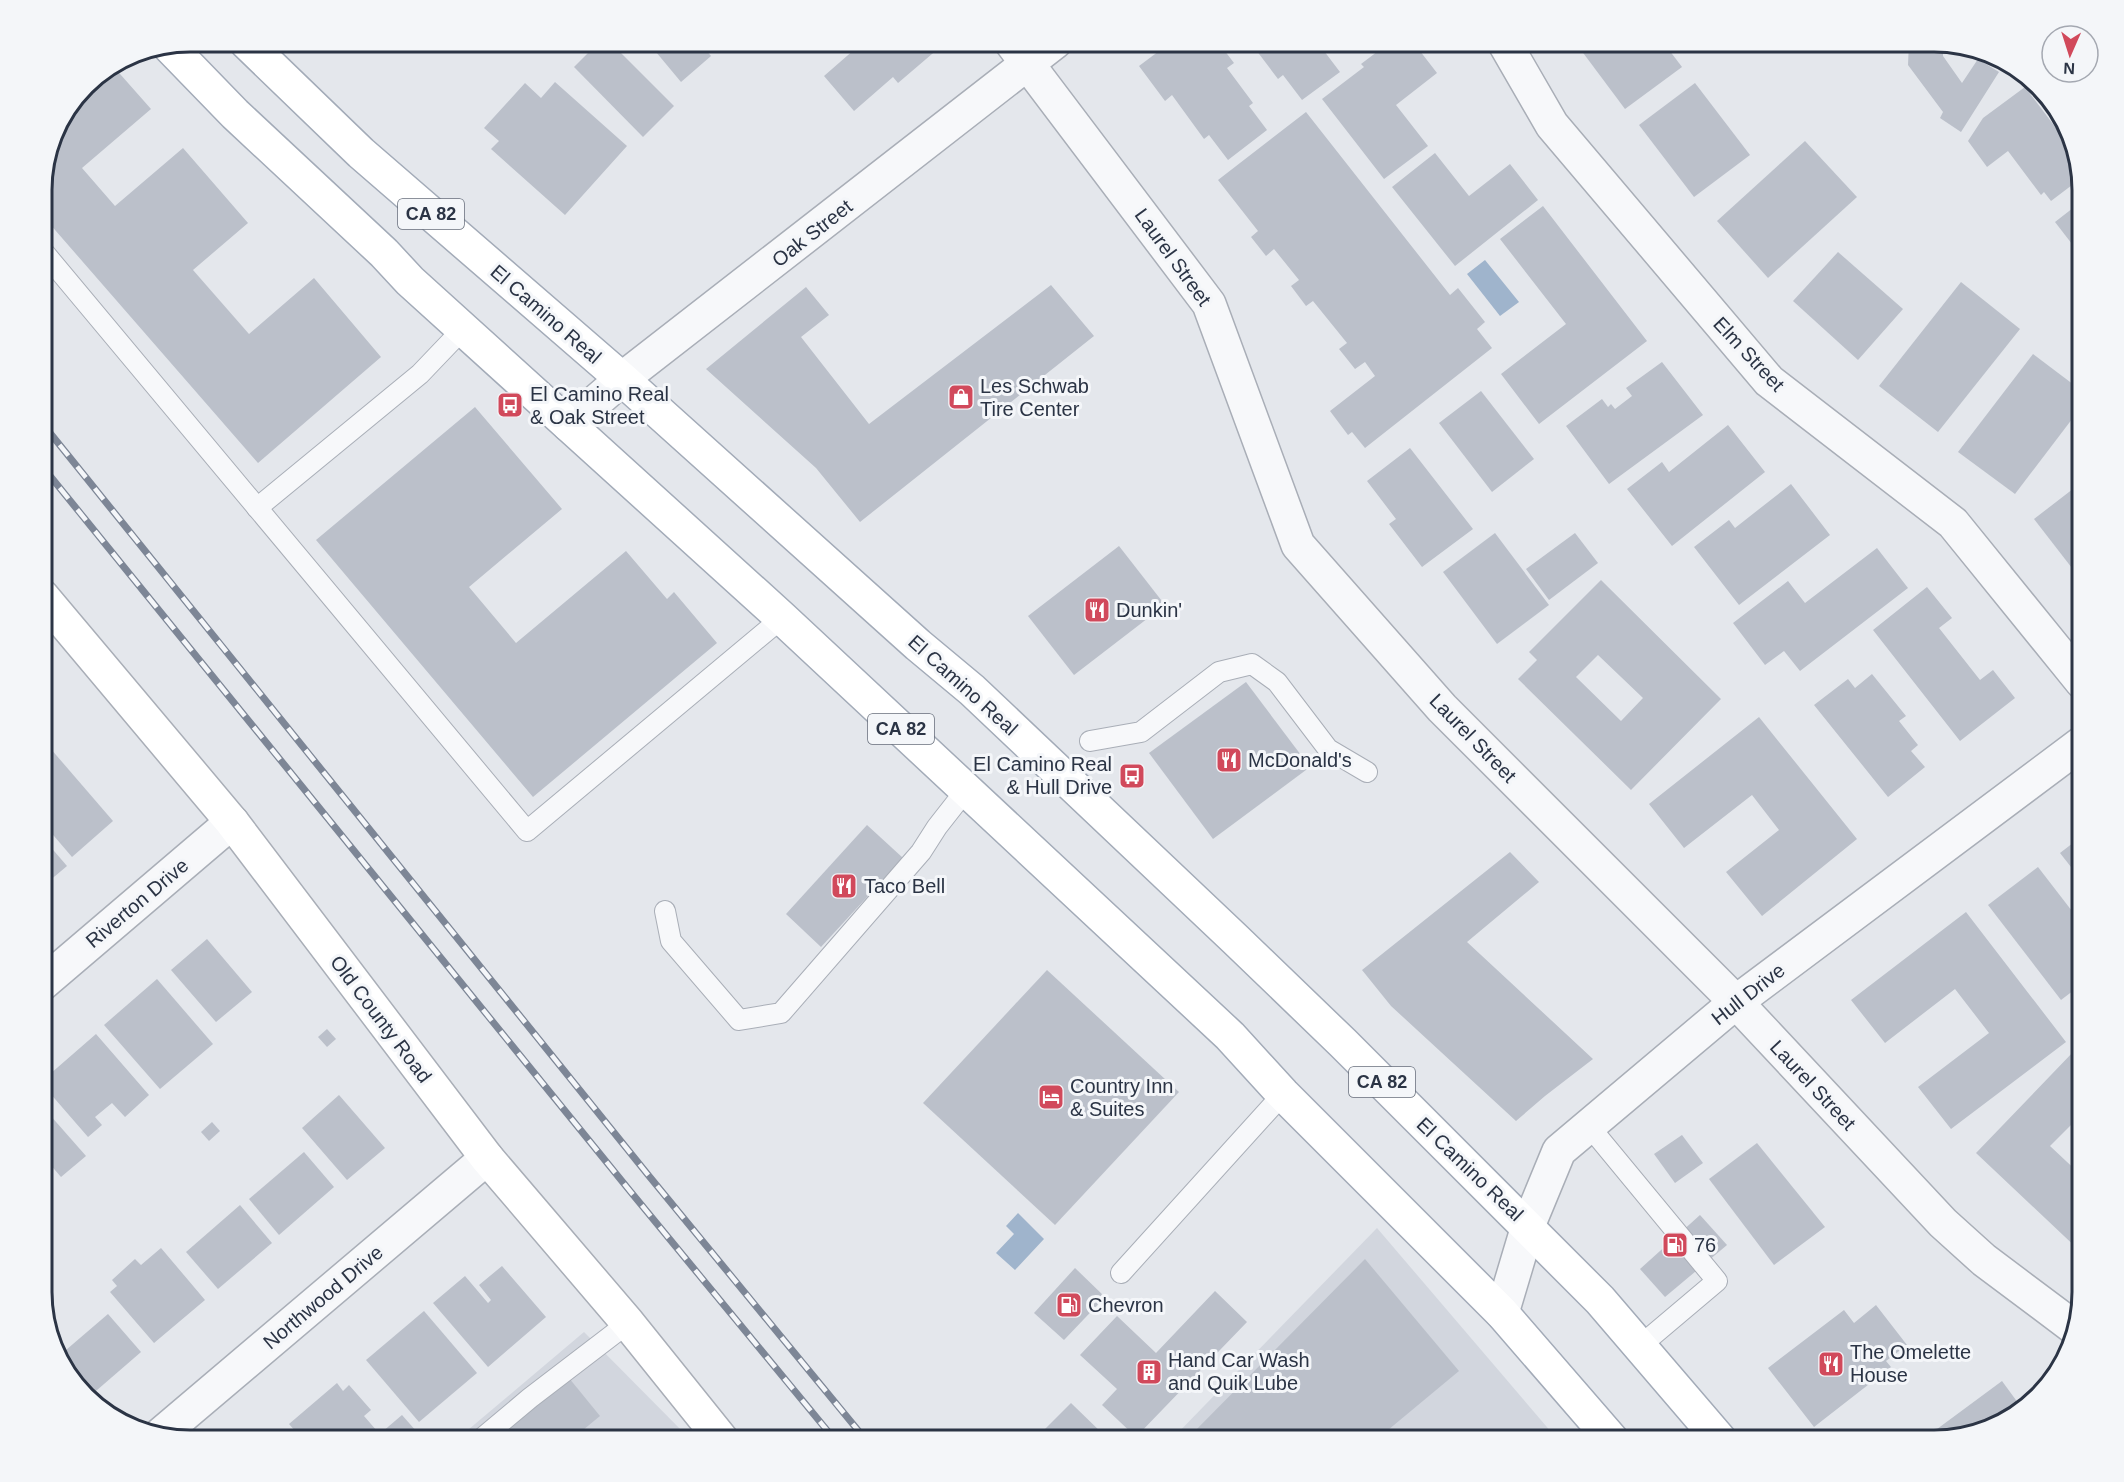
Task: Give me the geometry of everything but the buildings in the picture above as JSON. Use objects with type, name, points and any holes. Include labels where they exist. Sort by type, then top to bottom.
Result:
[{"type":"main road","name":"El Camino Real","points":[[256,52],[361,153],[622,379],[918,645],[972,690],[1243,947],[1528,1227],[1600,1300],[1711,1430]]},
{"type":"main road","name":"CA 82","points":[[176,54],[235,114],[384,253],[410,281],[782,618],[1230,1036],[1283,1094],[1502,1313],[1603,1430]]},
{"type":"main road","name":"Old County Road","points":[[53,609],[232,822],[487,1158],[628,1323],[714,1430]]},
{"type":"street","name":"Oak Street","points":[[569,425],[622,379],[793,248],[1019,52]]},
{"type":"street","name":"Laurel Street","points":[[1019,52],[1209,304],[1298,545],[1442,708],[1736,1002],[1943,1223],[1984,1260],[2068,1323]]},
{"type":"street","name":"Elm Street","points":[[1510,52],[1552,124],[1769,381],[1953,523],[2072,670]]},
{"type":"street","name":"Hull Drive","points":[[1502,1313],[1528,1227],[1559,1151],[1736,1002],[2072,750]]},
{"type":"street","name":"Riverton Drive","points":[[53,975],[232,822]]},
{"type":"street","name":"Northwood Drive","points":[[169,1427],[487,1158]]},
{"type":"lane","points":[[53,263],[527,831],[782,618]]},
{"type":"lane","points":[[257,508],[420,374],[463,329]]},
{"type":"lane","points":[[1090,741],[1141,732],[1219,672],[1252,664],[1277,682],[1328,749],[1367,772]]},
{"type":"lane","points":[[665,911],[671,941],[739,1020],[781,1013],[921,852],[966,790]]},
{"type":"lane","points":[[1120,1273],[1283,1094]]},
{"type":"lane","points":[[1589,1126],[1717,1281],[1640,1346]]},
{"type":"lane","points":[[492,1430],[628,1323]]},
{"type":"shaded area","points":[[1377,1228],[1549,1430],[1181,1430]]},
{"type":"shaded area","points":[[584,1332],[681,1430],[468,1430]]},
{"type":"water","points":[[1485,260],[1519,302],[1500,316],[1467,274]]},
{"type":"water","points":[[1018,1213],[1044,1239],[1015,1270],[996,1253],[1014,1234],[1006,1226]]},
{"type":"railway","points":[[53,437],[649,1176],[858,1430]]},
{"type":"railway","points":[[53,480],[827,1430]]},
{"type":"place","name":"Les Schwab Tire Center","points":[[961,397]]},
{"type":"place","name":"El Camino Real & Oak Street","points":[[510,405]]},
{"type":"place","name":"Dunkin'","points":[[1097,610]]},
{"type":"place","name":"McDonald's","points":[[1229,760]]},
{"type":"place","name":"El Camino Real & Hull Drive","points":[[1132,776]]},
{"type":"place","name":"Taco Bell","points":[[844,886]]},
{"type":"place","name":"Country Inn & Suites","points":[[1051,1097]]},
{"type":"place","name":"76","points":[[1675,1245]]},
{"type":"place","name":"Chevron","points":[[1069,1305]]},
{"type":"place","name":"The Omelette House","points":[[1831,1364]]},
{"type":"place","name":"Hand Car Wash and Quik Lube","points":[[1149,1372]]}]
